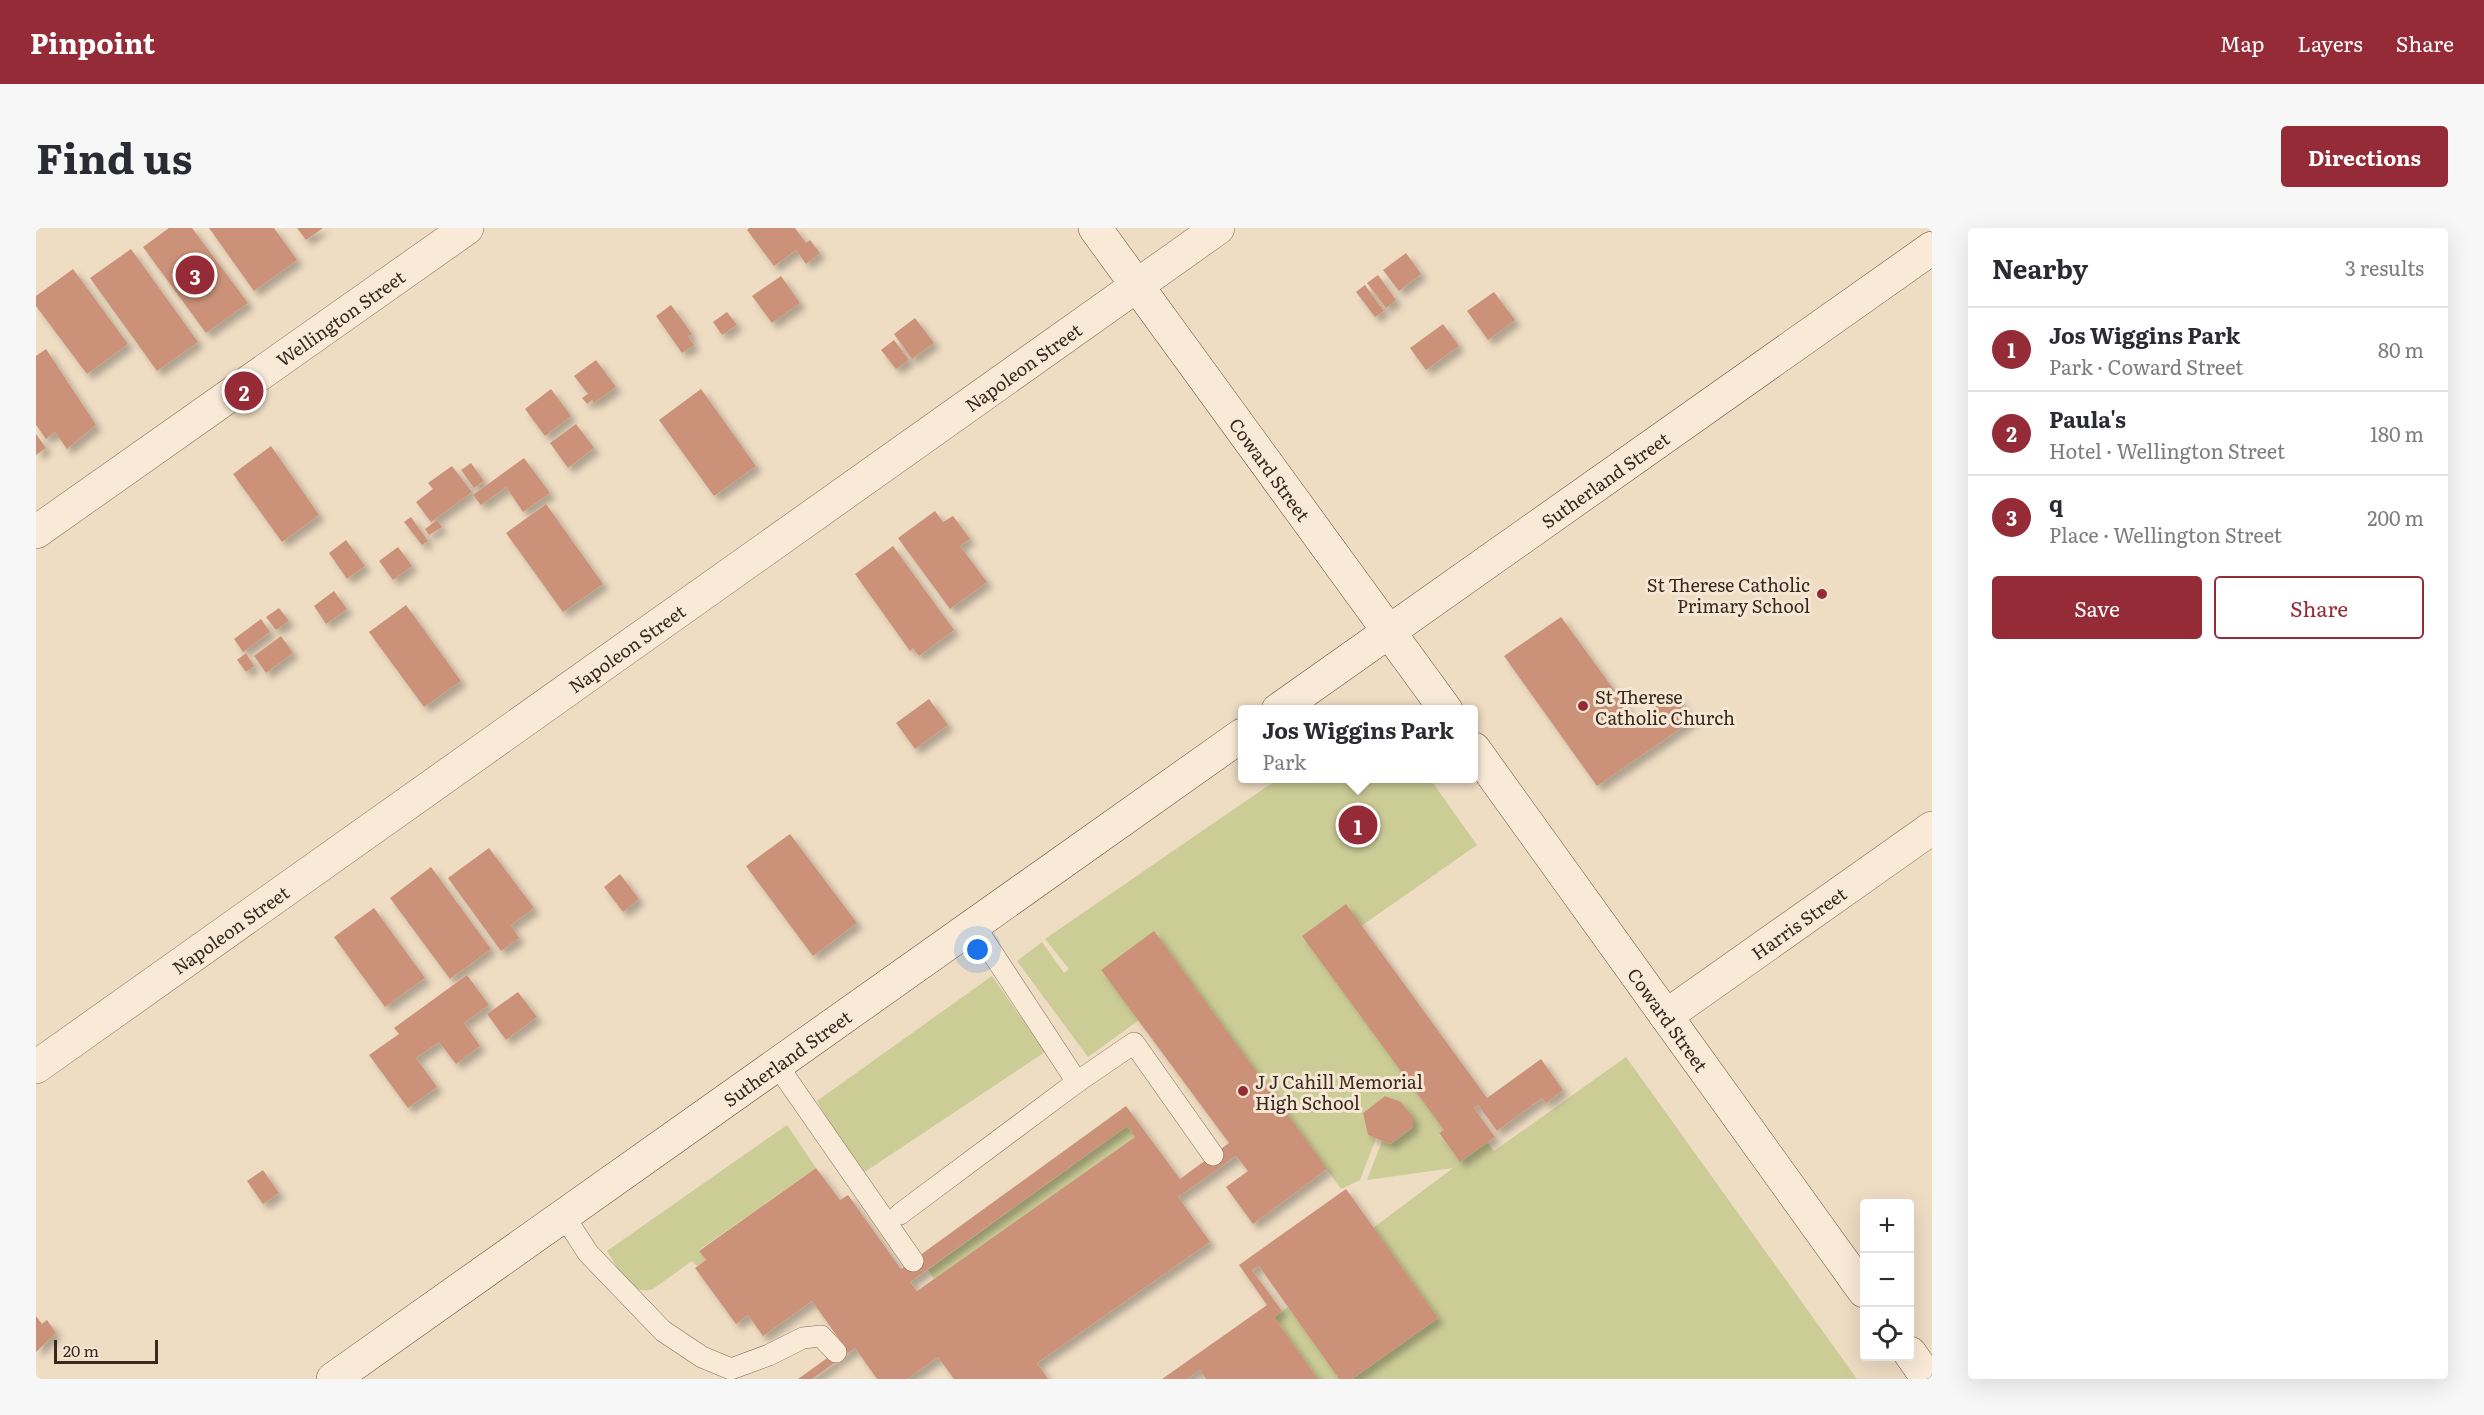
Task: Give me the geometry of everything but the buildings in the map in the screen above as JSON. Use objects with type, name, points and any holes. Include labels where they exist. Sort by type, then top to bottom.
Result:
[{"type":"street","name":"Wellington Street","points":[[36,532],[467,228]]},
{"type":"street","name":"Coward Street","points":[[1095,228],[1442,705]]},
{"type":"street","name":"Napoleon Street","points":[[36,1068],[1218,228]]},
{"type":"street","name":"Sutherland Street","points":[[1285,705],[1932,248]]},
{"type":"street","name":"Sutherland Street","points":[[333,1379],[1238,738]]},
{"type":"street","name":"Coward Street","points":[[1478,756],[1860,1285]]},
{"type":"street","name":"Harris Street","points":[[1665,1016],[1932,828]]},
{"type":"street","points":[[1914,1359],[1928,1379]]},
{"type":"lane","points":[[974,925],[1077,1082]]},
{"type":"lane","points":[[900,1214],[1077,1082],[1134,1043],[1213,1155]]},
{"type":"lane","points":[[777,1065],[913,1261]]},
{"type":"lane","points":[[564,1216],[588,1253],[663,1331],[702,1357],[730,1369],[769,1355],[803,1338],[821,1336],[836,1352]]},
{"type":"green space","points":[[1272,783],[1433,783],[1477,845],[1337,943],[1444,1130],[1439,1134],[1460,1162],[1487,1142],[1494,1151],[1626,1057],[1857,1379],[1352,1379],[1438,1318],[1373,1228],[1453,1168],[1367,1180],[1382,1141],[1390,1144],[1413,1127],[1411,1115],[1405,1107],[1385,1096],[1363,1113],[1368,1135],[1376,1138],[1360,1180],[1341,1189],[1154,932],[1101,970],[1139,1020],[1088,1057],[1017,961],[1042,942],[1064,973],[1069,969],[1045,939]]},
{"type":"green space","points":[[992,976],[1045,1052],[860,1175],[817,1101]]},
{"type":"green space","points":[[787,1125],[816,1168],[699,1250],[706,1260],[697,1266],[692,1261],[653,1289],[637,1289],[625,1279],[607,1251]]},
{"type":"green space","points":[[1127,1126],[1135,1137],[934,1279],[928,1270]]},
{"type":"green space","points":[[1288,1307],[1339,1379],[1318,1379],[1274,1317]]},
{"type":"place","name":"q","points":[[195,275]]},
{"type":"place","name":"Paula's","points":[[244,391]]},
{"type":"place","name":"St Therese Catholic Primary School","points":[[1822,594]]},
{"type":"place","name":"St Therese Catholic Church","points":[[1583,706]]},
{"type":"place","name":"Jos Wiggins Park","points":[[1358,825]]},
{"type":"place","name":"J J Cahill Memorial High School","points":[[1243,1091]]}]
